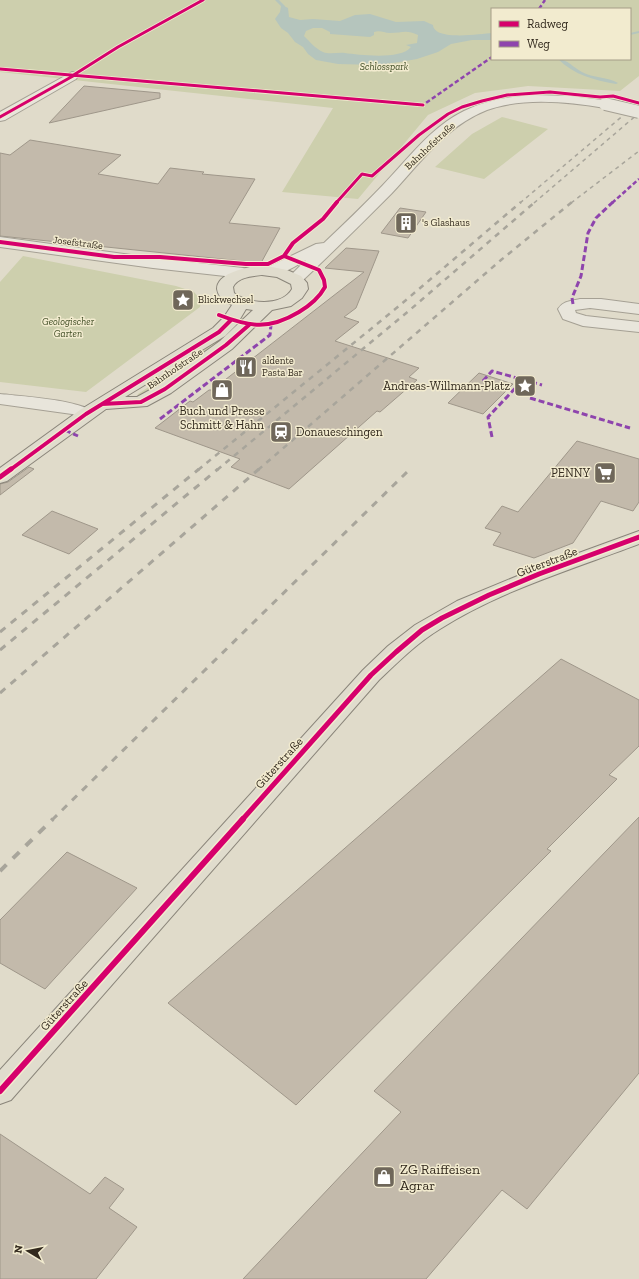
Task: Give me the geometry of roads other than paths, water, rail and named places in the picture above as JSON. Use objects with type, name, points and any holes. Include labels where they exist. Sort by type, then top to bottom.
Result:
[{"type":"main road","points":[[252,271],[272,271],[285,274],[295,279],[299,284],[299,289],[296,295],[279,304],[267,306],[241,303],[228,296],[225,291],[225,286],[231,279],[243,273],[252,271]]},
{"type":"main road","name":"Bahnhofstraße","points":[[0,477],[86,414],[219,332],[231,320],[241,303]]},
{"type":"main road","name":"Bahnhofstraße","points":[[102,404],[141,402],[165,389],[226,345],[267,306]]},
{"type":"main road","name":"Güterstraße","points":[[0,1092],[371,675],[398,648],[441,619],[488,596],[639,537]]},
{"type":"street","points":[[0,118],[72,76]]},
{"type":"street","name":"Bahnhofstraße","points":[[295,279],[324,253],[430,143],[451,124],[469,114],[489,105],[536,99],[579,100],[639,112]]},
{"type":"street","name":"Bahnhofstraße","points":[[272,271],[339,237]]},
{"type":"street","name":"Josefstraße","points":[[0,242],[154,263],[243,273]]},
{"type":"street","name":"Josefstraße","points":[[154,263],[225,286]]},
{"type":"street","points":[[639,310],[579,303],[569,306],[566,309],[568,316],[583,321],[639,327]]},
{"type":"street","points":[[0,399],[76,409],[86,414]]},
{"type":"waterway","points":[[277,0],[283,6],[284,15]]},
{"type":"waterway","points":[[631,34],[639,32]]},
{"type":"waterway","points":[[561,60],[574,70],[586,76],[616,83]]},
{"type":"railway","points":[[520,203],[639,102]]},
{"type":"railway","points":[[534,203],[639,113]]},
{"type":"railway","points":[[571,203],[639,151]]},
{"type":"railway","points":[[198,470],[399,306],[521,202]]},
{"type":"railway","points":[[217,470],[411,309],[535,202]]},
{"type":"railway","points":[[258,470],[501,260],[572,202]]},
{"type":"railway","points":[[0,632],[199,469]]},
{"type":"railway","points":[[0,650],[218,469]]},
{"type":"railway","points":[[0,693],[259,469]]},
{"type":"railway","points":[[52,820],[407,472]]},
{"type":"railway","points":[[0,871],[53,819]]},
{"type":"place","name":"'s Glashaus","points":[[406,223]]},
{"type":"place","name":"Blickwechsel","points":[[183,300]]},
{"type":"place","name":"aldente Pasta Bar","points":[[246,367]]},
{"type":"place","name":"Andreas-Willmann-Platz","points":[[525,386]]},
{"type":"place","name":"Buch und Presse Schmitt & Hahn","points":[[222,390]]},
{"type":"place","name":"Donaueschingen","points":[[281,432]]},
{"type":"place","name":"PENNY","points":[[605,473]]},
{"type":"place","name":"ZG Raiffeisen Agrar","points":[[384,1177]]},
{"type":"park label","name":"Schlosspark","points":[[384,67]]},
{"type":"park label","name":"Geologischer Garten","points":[[68,328]]}]
